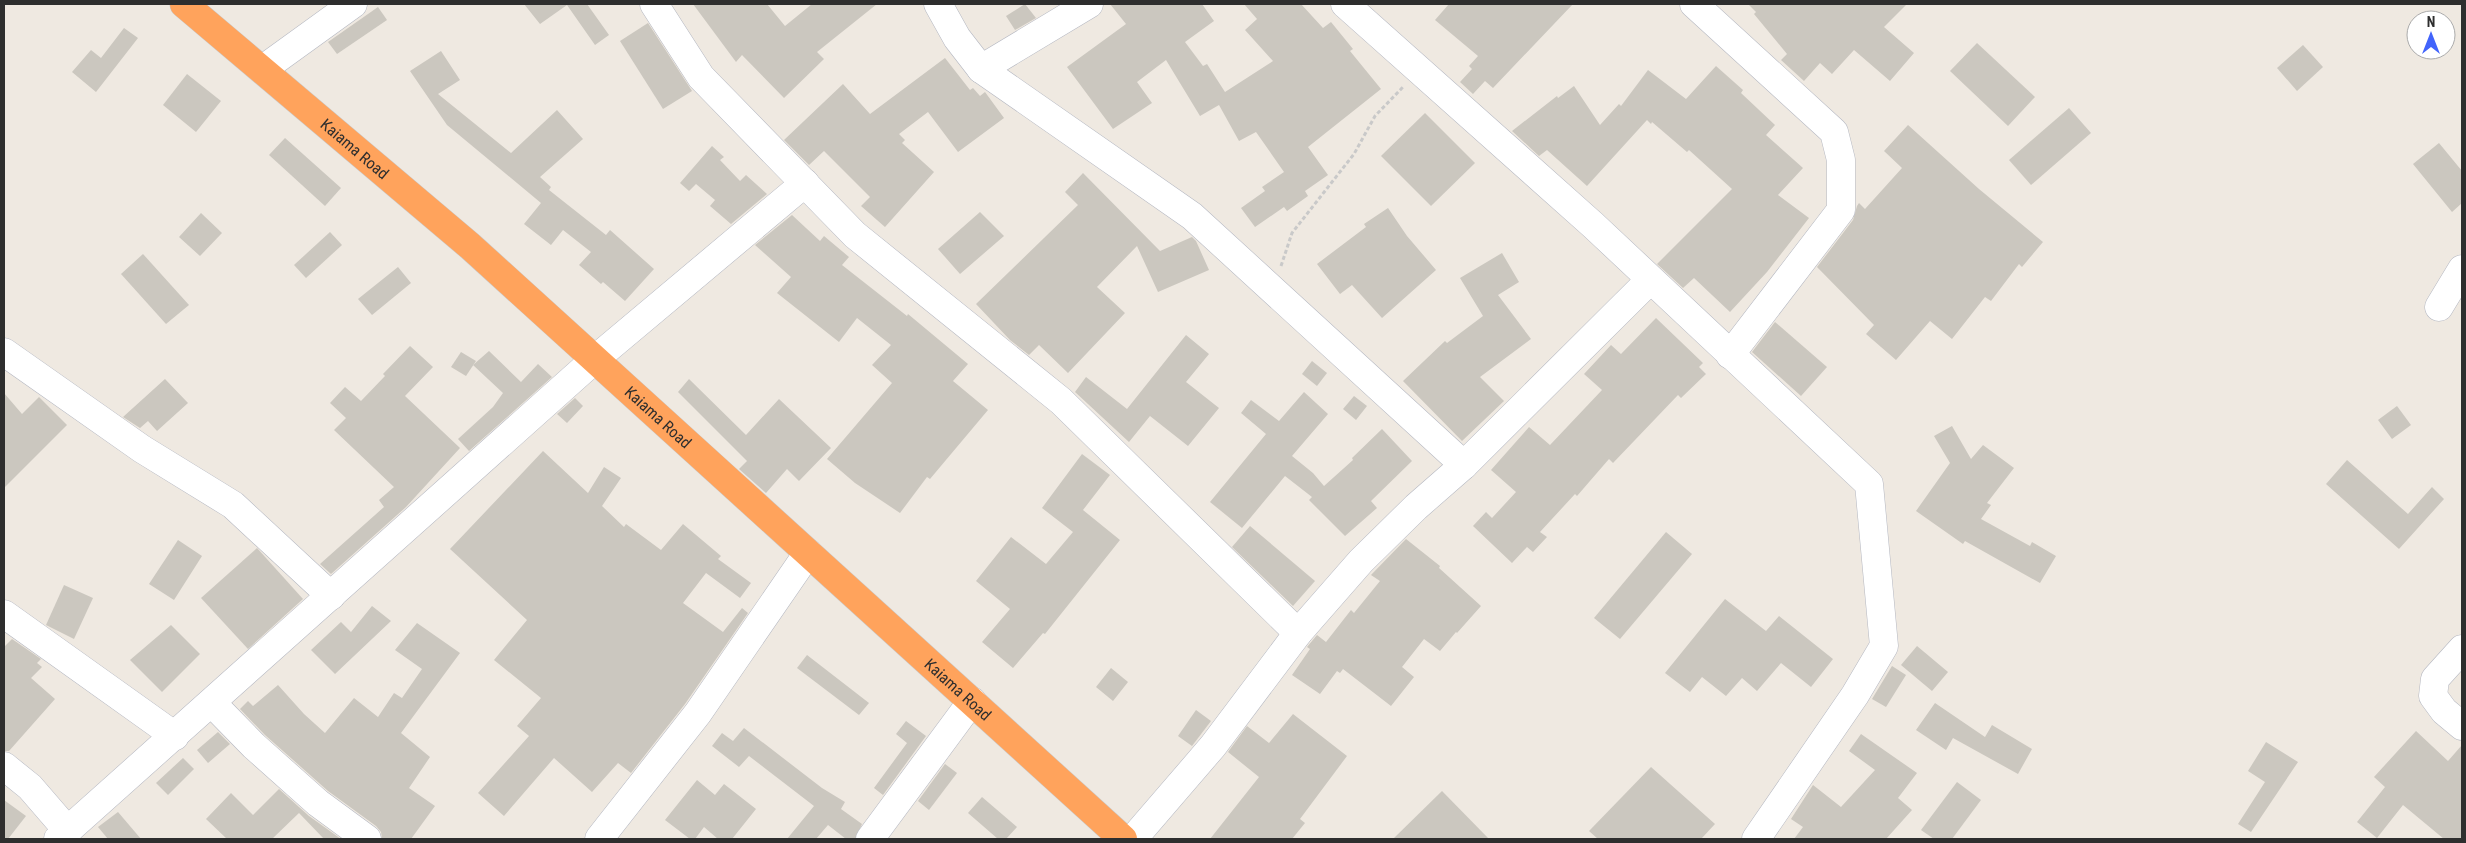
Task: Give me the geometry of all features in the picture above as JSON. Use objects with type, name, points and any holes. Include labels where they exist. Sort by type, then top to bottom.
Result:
[{"type":"highway","name":"Kaiama Road","points":[[184,4],[470,246],[1123,839]]},
{"type":"street","points":[[263,69],[353,4]]},
{"type":"street","points":[[654,4],[701,77],[855,235],[1061,401],[1298,633]]},
{"type":"street","points":[[938,4],[957,38],[981,69],[1192,216],[1464,466]]},
{"type":"street","points":[[981,69],[1089,4]]},
{"type":"street","points":[[1345,4],[1593,225],[1869,484],[1884,646],[1855,695],[1756,839]]},
{"type":"street","points":[[1694,4],[1834,132],[1841,160],[1841,210],[1730,355]]},
{"type":"street","points":[[4,766],[30,787],[63,835],[594,360],[805,183]]},
{"type":"street","points":[[2439,307],[2462,269]]},
{"type":"street","points":[[1133,839],[1213,746],[1298,633],[1361,561],[1416,507],[1464,466],[1650,280]]},
{"type":"street","points":[[4,352],[142,449],[232,505],[331,596]]},
{"type":"street","points":[[599,839],[698,713],[808,553]]},
{"type":"street","points":[[4,614],[175,736]]},
{"type":"street","points":[[2462,649],[2435,679],[2433,696],[2444,711],[2462,726]]},
{"type":"street","points":[[870,839],[972,701]]},
{"type":"street","points":[[212,703],[254,746],[318,803],[367,839]]},
{"type":"path","points":[[1272,290],[1292,233],[1354,154],[1375,116],[1420,71]]},
{"type":"building","points":[[524,4],[587,4],[609,35],[595,45],[567,5],[540,24]]},
{"type":"building","points":[[693,4],[767,4],[785,26],[812,4],[877,4],[817,52],[824,59],[784,98],[742,55],[736,62]]},
{"type":"building","points":[[1025,4],[1036,18],[1015,30],[1006,16]]},
{"type":"building","points":[[1110,4],[1202,4],[1214,21],[1185,42],[1203,66],[1207,64],[1225,92],[1273,61],[1245,30],[1257,19],[1244,4],[1301,4],[1323,28],[1331,22],[1353,49],[1350,51],[1381,89],[1308,147],[1328,175],[1305,191],[1308,196],[1287,211],[1284,207],[1255,227],[1241,208],[1265,191],[1262,187],[1284,172],[1256,132],[1239,141],[1219,105],[1200,116],[1166,60],[1137,82],[1152,103],[1113,129],[1067,67],[1126,24]]},
{"type":"building","points":[[1449,4],[1573,4],[1493,88],[1485,81],[1473,94],[1460,82],[1472,69],[1469,66],[1478,56],[1435,20]]},
{"type":"building","points":[[1748,4],[1907,4],[1884,27],[1914,53],[1890,81],[1854,50],[1832,74],[1820,63],[1804,81],[1781,60],[1787,54]]},
{"type":"building","points":[[378,7],[387,20],[337,54],[328,42]]},
{"type":"building","points":[[648,23],[692,91],[663,109],[620,41]]},
{"type":"building","points":[[124,28],[138,38],[96,92],[72,72],[91,50],[101,58]]},
{"type":"building","points":[[1977,43],[2035,97],[2008,126],[1950,71]]},
{"type":"building","points":[[2303,45],[2323,67],[2297,91],[2277,68]]},
{"type":"building","points":[[441,51],[460,80],[438,94],[511,153],[557,110],[583,139],[540,177],[551,187],[549,190],[606,235],[610,230],[654,269],[625,301],[579,265],[591,252],[563,230],[551,245],[524,224],[541,203],[447,125],[410,71]]},
{"type":"building","points":[[945,58],[970,90],[973,88],[980,96],[985,92],[1004,118],[958,152],[928,112],[899,134],[905,140],[902,143],[934,172],[885,227],[861,206],[870,197],[824,151],[809,165],[784,140],[843,84],[870,114]]},
{"type":"building","points":[[1716,66],[1743,90],[1741,93],[1775,125],[1766,135],[1803,168],[1778,195],[1809,218],[1767,272],[1730,312],[1694,278],[1683,288],[1657,264],[1732,189],[1689,150],[1687,152],[1652,122],[1651,124],[1647,120],[1587,186],[1547,150],[1539,156],[1512,131],[1557,96],[1558,98],[1574,86],[1600,125],[1619,104],[1621,106],[1648,70],[1686,99]]},
{"type":"building","points":[[187,74],[221,101],[196,132],[163,105]]},
{"type":"building","points":[[2069,108],[2091,133],[2031,185],[2009,160]]},
{"type":"building","points":[[1425,113],[1475,163],[1431,206],[1381,156]]},
{"type":"building","points":[[1908,125],[1979,189],[2043,242],[2022,267],[2019,264],[1991,301],[1985,297],[1952,339],[1930,321],[1896,360],[1866,334],[1874,325],[1817,267],[1853,220],[1859,203],[1865,209],[1902,168],[1884,151]]},
{"type":"building","points":[[285,138],[341,188],[325,206],[269,155]]},
{"type":"building","points":[[2439,143],[2462,171],[2462,203],[2452,212],[2413,164]]},
{"type":"building","points":[[712,146],[724,157],[720,160],[740,181],[746,175],[767,194],[731,224],[710,206],[715,200],[696,184],[689,191],[680,183]]},
{"type":"building","points":[[1083,173],[1160,251],[1192,237],[1196,241],[1209,270],[1158,292],[1137,246],[1097,287],[1125,313],[1068,373],[1039,345],[1029,355],[1010,340],[976,304],[1078,205],[1065,192]]},
{"type":"building","points":[[1388,208],[1407,236],[1436,270],[1382,318],[1352,285],[1340,294],[1317,264],[1366,227],[1364,224]]},
{"type":"building","points":[[980,212],[1004,236],[960,274],[938,249]]},
{"type":"building","points":[[201,213],[222,233],[200,256],[179,237]]},
{"type":"building","points":[[792,215],[820,241],[824,236],[849,257],[842,265],[907,316],[908,314],[968,364],[953,381],[988,410],[930,479],[927,477],[900,513],[855,483],[827,459],[892,383],[872,365],[891,345],[857,318],[839,342],[777,293],[791,277],[755,245]]},
{"type":"building","points":[[330,232],[342,245],[306,278],[294,265]]},
{"type":"building","points":[[1502,253],[1519,282],[1498,295],[1531,339],[1480,377],[1504,401],[1462,441],[1403,381],[1445,341],[1447,343],[1483,316],[1460,278]]},
{"type":"building","points":[[143,254],[189,305],[166,324],[121,274]]},
{"type":"building","points":[[398,267],[411,283],[372,315],[358,299]]},
{"type":"building","points":[[1656,318],[1703,363],[1699,367],[1706,374],[1681,398],[1678,395],[1613,463],[1609,459],[1577,496],[1575,494],[1540,532],[1547,537],[1533,552],[1527,547],[1512,563],[1473,526],[1486,512],[1492,518],[1516,492],[1491,470],[1529,427],[1550,445],[1602,390],[1584,374],[1611,345],[1621,354]]},
{"type":"building","points":[[1775,322],[1827,367],[1801,396],[1752,352]]},
{"type":"building","points":[[1186,335],[1209,354],[1186,382],[1219,408],[1188,446],[1150,416],[1129,442],[1075,392],[1086,377],[1127,409]]},
{"type":"building","points":[[410,346],[433,367],[405,396],[460,448],[406,507],[331,574],[320,564],[384,507],[379,500],[394,487],[334,430],[346,418],[330,403],[345,387],[361,401],[385,376],[383,374]]},
{"type":"building","points":[[489,351],[521,382],[538,364],[552,377],[469,451],[458,439],[493,407],[503,393],[473,365]]},
{"type":"building","points":[[461,352],[476,361],[466,376],[451,367]]},
{"type":"building","points":[[1312,361],[1327,373],[1317,386],[1302,374]]},
{"type":"building","points":[[165,379],[188,403],[157,431],[148,421],[140,428],[123,417]]},
{"type":"building","points":[[689,379],[746,435],[779,399],[831,448],[799,481],[787,469],[766,493],[739,469],[747,461],[678,392]]},
{"type":"building","points":[[1304,392],[1328,414],[1292,456],[1313,473],[1324,486],[1353,460],[1352,458],[1382,429],[1412,461],[1371,501],[1377,508],[1345,536],[1309,500],[1312,497],[1285,476],[1242,528],[1210,502],[1266,434],[1241,413],[1251,400],[1279,421]]},
{"type":"building","points":[[4,393],[22,414],[39,397],[67,425],[4,488]]},
{"type":"building","points":[[1354,396],[1367,406],[1356,420],[1343,409]]},
{"type":"building","points":[[575,398],[583,406],[567,423],[557,414]]},
{"type":"building","points":[[2397,406],[2411,425],[2392,439],[2378,420]]},
{"type":"building","points":[[1952,426],[1971,459],[1983,445],[2014,468],[1987,503],[1991,505],[1981,519],[2030,546],[2032,542],[2056,556],[2040,583],[1965,541],[1963,544],[1916,511],[1950,463],[1934,436]]},
{"type":"building","points":[[543,451],[588,493],[604,467],[621,478],[602,506],[624,527],[626,524],[661,550],[683,524],[721,556],[718,559],[751,583],[740,598],[706,573],[683,603],[723,632],[742,608],[748,613],[685,704],[631,773],[618,763],[592,792],[554,758],[504,816],[478,793],[529,736],[517,726],[541,698],[494,660],[527,620],[450,549]]},
{"type":"building","points":[[1082,454],[1110,475],[1083,510],[1120,540],[1045,634],[1043,633],[1013,668],[982,642],[1010,609],[976,581],[1011,537],[1046,564],[1073,532],[1042,508]]},
{"type":"building","points":[[2347,460],[2408,514],[2432,487],[2444,499],[2399,549],[2326,484]]},
{"type":"building","points":[[1250,526],[1315,581],[1293,606],[1232,547]]},
{"type":"building","points":[[1666,532],[1692,554],[1620,639],[1594,618]]},
{"type":"building","points":[[1406,539],[1440,566],[1439,568],[1481,606],[1440,651],[1424,639],[1402,667],[1414,677],[1391,706],[1343,669],[1340,673],[1337,671],[1320,694],[1292,675],[1310,649],[1307,647],[1317,635],[1326,642],[1351,610],[1354,613],[1380,581],[1371,575]]},
{"type":"building","points":[[178,540],[202,556],[174,600],[149,584]]},
{"type":"building","points":[[257,548],[303,599],[248,649],[201,598]]},
{"type":"building","points":[[64,585],[93,598],[74,639],[46,625]]},
{"type":"building","points":[[1725,599],[1766,631],[1779,616],[1833,659],[1811,687],[1781,663],[1757,691],[1742,678],[1726,696],[1702,677],[1690,692],[1665,673]]},
{"type":"building","points":[[372,606],[391,621],[335,674],[311,650],[341,622],[351,632]]},
{"type":"building","points":[[417,623],[460,653],[401,733],[430,757],[409,788],[435,806],[411,839],[382,839],[381,832],[376,826],[328,791],[265,735],[240,709],[248,701],[253,706],[278,685],[304,714],[325,733],[354,698],[378,717],[394,693],[402,698],[422,669],[395,650]]},
{"type":"building","points":[[171,625],[200,654],[162,692],[130,660]]},
{"type":"building","points":[[12,639],[41,659],[37,663],[42,667],[31,678],[55,699],[9,751],[4,751],[4,647]]},
{"type":"building","points":[[1917,646],[1948,672],[1932,691],[1901,665]]},
{"type":"building","points":[[807,655],[869,703],[859,715],[797,668]]},
{"type":"building","points":[[1892,666],[1906,675],[1886,707],[1872,699]]},
{"type":"building","points":[[1111,668],[1128,682],[1113,701],[1096,687]]},
{"type":"building","points":[[1935,703],[1985,737],[1992,725],[2032,749],[2018,774],[1953,738],[1946,750],[1916,730]]},
{"type":"building","points":[[1196,710],[1211,721],[1192,746],[1178,736]]},
{"type":"building","points":[[1293,714],[1347,756],[1300,819],[1305,823],[1292,839],[1210,839],[1259,777],[1228,752],[1247,726],[1269,743]]},
{"type":"building","points":[[906,721],[926,736],[883,795],[874,788],[907,743],[896,734]]},
{"type":"building","points":[[744,728],[822,788],[845,802],[841,809],[862,824],[855,839],[846,839],[828,825],[816,839],[787,839],[814,806],[749,756],[739,767],[712,746],[722,733],[733,741]]},
{"type":"building","points":[[2416,731],[2448,761],[2462,745],[2462,839],[2444,839],[2403,805],[2377,838],[2357,822],[2385,787],[2374,777]]},
{"type":"building","points":[[218,732],[230,744],[208,763],[197,750]]},
{"type":"building","points":[[1861,734],[1917,773],[1898,798],[1912,810],[1886,839],[1794,839],[1803,827],[1791,819],[1813,785],[1841,807],[1875,770],[1849,751]]},
{"type":"building","points":[[2266,742],[2298,762],[2251,832],[2238,824],[2265,782],[2248,771]]},
{"type":"building","points":[[183,758],[194,769],[168,795],[156,783]]},
{"type":"building","points":[[945,764],[957,773],[929,810],[918,801]]},
{"type":"building","points":[[1651,767],[1715,824],[1701,839],[1598,839],[1589,831]]},
{"type":"building","points":[[697,780],[715,795],[724,784],[756,809],[732,839],[718,839],[704,827],[695,839],[690,839],[665,820]]},
{"type":"building","points":[[1957,782],[1981,800],[1952,839],[1934,839],[1921,830]]},
{"type":"building","points":[[279,789],[309,816],[341,839],[324,839],[299,813],[272,839],[227,839],[206,819],[231,793],[253,815]]},
{"type":"building","points":[[1442,791],[1489,839],[1393,839]]},
{"type":"building","points":[[982,797],[1017,827],[1006,839],[998,839],[968,813]]},
{"type":"building","points":[[4,800],[26,816],[8,839],[4,839]]},
{"type":"building","points":[[118,812],[141,839],[108,839],[98,827]]}]
